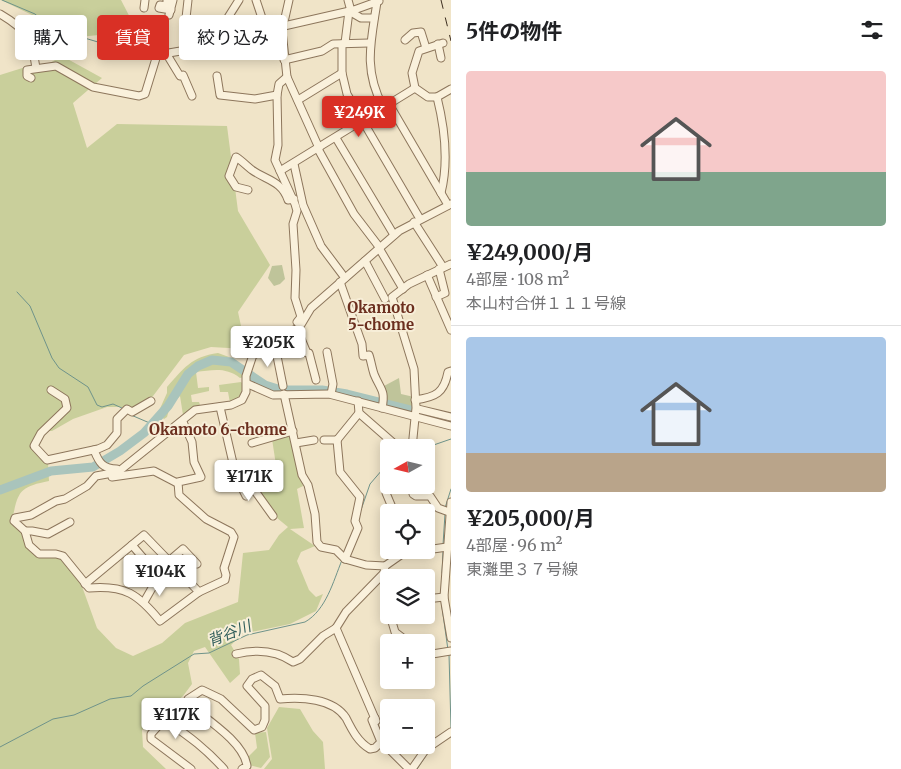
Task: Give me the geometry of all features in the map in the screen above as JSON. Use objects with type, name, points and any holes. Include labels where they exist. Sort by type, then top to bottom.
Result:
[{"type":"street","points":[[144,8],[145,0]]},
{"type":"street","points":[[168,0],[167,6],[160,5],[159,8],[170,12],[173,0]]},
{"type":"street","points":[[187,15],[188,0]]},
{"type":"street","points":[[230,15],[239,0]]},
{"type":"street","points":[[256,0],[261,15]]},
{"type":"street","points":[[286,15],[289,0]]},
{"type":"street","points":[[348,0],[350,11],[343,43],[342,73],[347,94],[417,220],[441,268],[446,293],[436,297]]},
{"type":"street","points":[[287,28],[379,1]]},
{"type":"street","points":[[178,483],[179,495],[206,519],[231,532],[234,537],[224,568],[225,580],[199,592],[160,621],[144,602],[110,586],[90,588],[63,556],[39,554],[29,545],[24,532],[14,520],[15,518],[32,515],[56,501],[65,499],[87,486],[96,476],[118,472],[183,422],[184,418],[195,410],[220,407],[242,400],[253,355],[282,342],[285,334],[296,329],[311,308],[394,235],[417,220],[450,205],[386,106],[377,96],[369,64],[370,43],[379,1]]},
{"type":"street","points":[[350,11],[361,18],[374,18]]},
{"type":"street","points":[[0,14],[16,24],[33,46],[36,68]]},
{"type":"street","points":[[405,40],[412,33],[421,32],[426,48]]},
{"type":"street","points":[[287,59],[322,51],[333,44],[370,43]]},
{"type":"street","points":[[441,58],[440,43],[426,48],[417,54],[412,72],[415,88],[428,97],[437,97],[451,89]]},
{"type":"street","points":[[31,78],[27,76],[26,70],[56,66],[92,87],[139,96],[145,94],[155,60]]},
{"type":"street","points":[[169,60],[180,76],[183,75],[192,96]]},
{"type":"street","points":[[284,60],[287,77],[318,149],[342,195],[379,248],[403,289]]},
{"type":"street","points":[[298,100],[342,73]]},
{"type":"street","points":[[217,76],[220,95],[254,99],[277,95]]},
{"type":"street","points":[[287,77],[279,84],[277,95],[275,160],[294,200],[297,211],[293,224],[296,270],[295,298],[301,317],[294,326],[306,353],[309,353],[316,380]]},
{"type":"street","points":[[280,171],[415,88]]},
{"type":"street","points":[[437,97],[444,125],[446,164],[441,193]]},
{"type":"street","points":[[336,138],[394,235]]},
{"type":"street","points":[[248,190],[236,187],[229,176],[236,157],[254,171],[270,178],[281,187],[288,200],[294,200]]},
{"type":"street","points":[[294,164],[303,205],[321,246],[342,280],[362,344],[363,356],[369,355],[374,376],[382,386],[384,400],[382,408]]},
{"type":"street","points":[[364,261],[385,298]]},
{"type":"street","points":[[413,439],[416,411],[414,369],[392,297],[427,275],[451,264]]},
{"type":"street","points":[[427,275],[449,321],[451,330]]},
{"type":"street","points":[[275,346],[302,475],[308,484],[315,514],[316,542],[321,547],[336,550],[343,557],[380,569]]},
{"type":"street","points":[[327,352],[333,384],[331,392]]},
{"type":"street","points":[[415,400],[434,397],[438,394],[446,383],[448,372],[451,371]]},
{"type":"street","points":[[247,376],[273,395],[284,390],[331,392],[382,408],[451,417]]},
{"type":"street","points":[[51,390],[65,399],[66,408],[41,433],[34,449],[47,460],[95,452],[106,445],[117,433],[117,419],[126,410],[132,412],[151,401]]},
{"type":"street","points":[[343,557],[357,524],[360,497],[340,472],[337,440],[359,413],[358,401]]},
{"type":"street","points":[[220,407],[236,476],[246,496]]},
{"type":"street","points":[[416,411],[451,426]]},
{"type":"street","points":[[359,413],[389,439]]},
{"type":"street","points":[[91,481],[154,471],[178,483],[201,477],[194,462],[192,442],[183,422]]},
{"type":"street","points":[[252,443],[293,431]]},
{"type":"street","points":[[296,443],[314,440]]},
{"type":"street","points":[[324,440],[337,440]]},
{"type":"street","points":[[95,452],[103,467],[117,469],[118,472]]},
{"type":"street","points":[[236,476],[255,491],[273,516]]},
{"type":"street","points":[[413,494],[416,496],[430,496],[446,512]]},
{"type":"street","points":[[451,502],[446,512],[449,532],[444,547],[445,595],[451,638]]},
{"type":"street","points":[[24,532],[32,530],[48,534],[70,522]]},
{"type":"street","points":[[85,584],[145,535],[199,592]]},
{"type":"street","points":[[132,545],[162,580],[152,588],[144,602]]},
{"type":"street","points":[[435,548],[444,547]]},
{"type":"street","points":[[169,561],[183,549],[197,564]]},
{"type":"street","points":[[385,569],[394,559]]},
{"type":"street","points":[[236,654],[251,650],[283,655],[293,662],[300,659],[323,636],[336,628],[346,612],[380,574]]},
{"type":"street","points":[[336,628],[388,748],[409,769]]},
{"type":"street","points":[[435,653],[449,651]]},
{"type":"street","points":[[242,769],[247,766],[246,757],[216,724],[188,704],[188,699],[202,690],[221,698],[254,730],[262,727],[265,720],[265,706],[247,686],[252,679],[262,675],[275,686],[280,699],[320,702],[339,709],[359,740],[370,749],[375,748],[381,742],[372,720],[375,718]]},
{"type":"street","points":[[190,769],[151,739],[151,734],[160,724],[168,722],[207,749],[224,769]]},
{"type":"street","points":[[417,768],[426,749],[450,732]]},
{"type":"green space","points":[[1,0],[121,0],[129,15],[97,15],[97,35],[87,36],[87,15],[32,15]]},
{"type":"green space","points":[[55,60],[69,60],[102,78],[73,103],[87,148],[117,124],[227,126],[238,211],[270,265],[238,312],[246,349],[211,347],[184,355],[150,400],[138,407],[107,407],[73,419],[52,431],[40,431],[31,448],[48,462],[49,481],[26,488],[22,492],[18,497],[12,521],[20,530],[26,547],[61,557],[79,578],[97,628],[116,648],[133,656],[162,643],[185,623],[238,602],[243,553],[269,550],[279,535],[288,527],[271,513],[238,473],[276,465],[272,439],[289,435],[292,438],[303,486],[297,489],[304,528],[290,529],[315,546],[301,552],[297,561],[309,590],[316,597],[323,594],[316,611],[290,624],[242,634],[231,645],[239,659],[240,674],[230,683],[205,647],[194,651],[188,663],[192,684],[183,696],[142,730],[143,747],[166,769],[0,769],[0,75],[32,65],[48,64]]},
{"type":"green space","points":[[282,265],[285,279],[280,284],[274,286],[268,278],[272,266]]},
{"type":"green space","points":[[218,353],[229,357],[205,359],[202,362],[233,366],[243,372],[244,377],[240,378],[230,372],[219,370],[196,372],[198,388],[209,387],[209,391],[191,395],[192,402],[199,402],[200,405],[183,415],[180,396],[170,406],[167,417],[164,419],[158,413],[167,393],[167,387],[189,364],[201,357]]},
{"type":"green space","points":[[399,378],[401,394],[414,397],[414,408],[386,401],[384,386]]},
{"type":"green space","points":[[241,382],[243,384],[241,394],[230,403],[228,392],[220,392],[219,385]]},
{"type":"green space","points":[[279,707],[300,709],[313,731],[323,742],[325,769],[264,769],[272,759],[267,728]]},
{"type":"green space","points":[[266,732],[270,757],[261,768],[249,765],[248,757],[257,748],[255,733]]},
{"type":"waterway","points":[[2,0],[35,14],[51,28],[97,42]]},
{"type":"waterway","points":[[169,50],[179,48]]},
{"type":"waterway","points":[[17,292],[30,306],[52,358],[59,368],[88,387],[97,405],[102,407],[113,404],[122,408]]},
{"type":"waterway","points":[[0,490],[51,471],[93,467],[120,451],[144,433],[168,406],[188,374],[198,366],[212,360],[231,362],[265,385],[281,390],[322,390],[347,394],[423,413]]},
{"type":"waterway","points":[[131,415],[152,424]]},
{"type":"waterway","name":"背谷川","points":[[435,445],[451,439]]},
{"type":"waterway","name":"背谷川","points":[[361,510],[370,484],[380,472]]},
{"type":"waterway","points":[[445,508],[451,489]]},
{"type":"waterway","points":[[443,545],[445,514]]},
{"type":"waterway","points":[[442,573],[443,552]]},
{"type":"waterway","name":"背谷川","points":[[0,747],[53,719],[74,715],[110,699],[131,696],[143,686],[194,654],[209,653],[247,635],[305,622],[324,603],[342,560]]},
{"type":"waterway","points":[[442,607],[448,650]]},
{"type":"waterway","points":[[449,654],[451,728]]},
{"type":"waterway","points":[[417,769],[427,754]]},
{"type":"railway","points":[[441,0],[451,41]]},
{"type":"district","name":"Okamoto 5-chome","points":[[381,316]]},
{"type":"district","name":"Okamoto 6-chome","points":[[218,429]]}]
